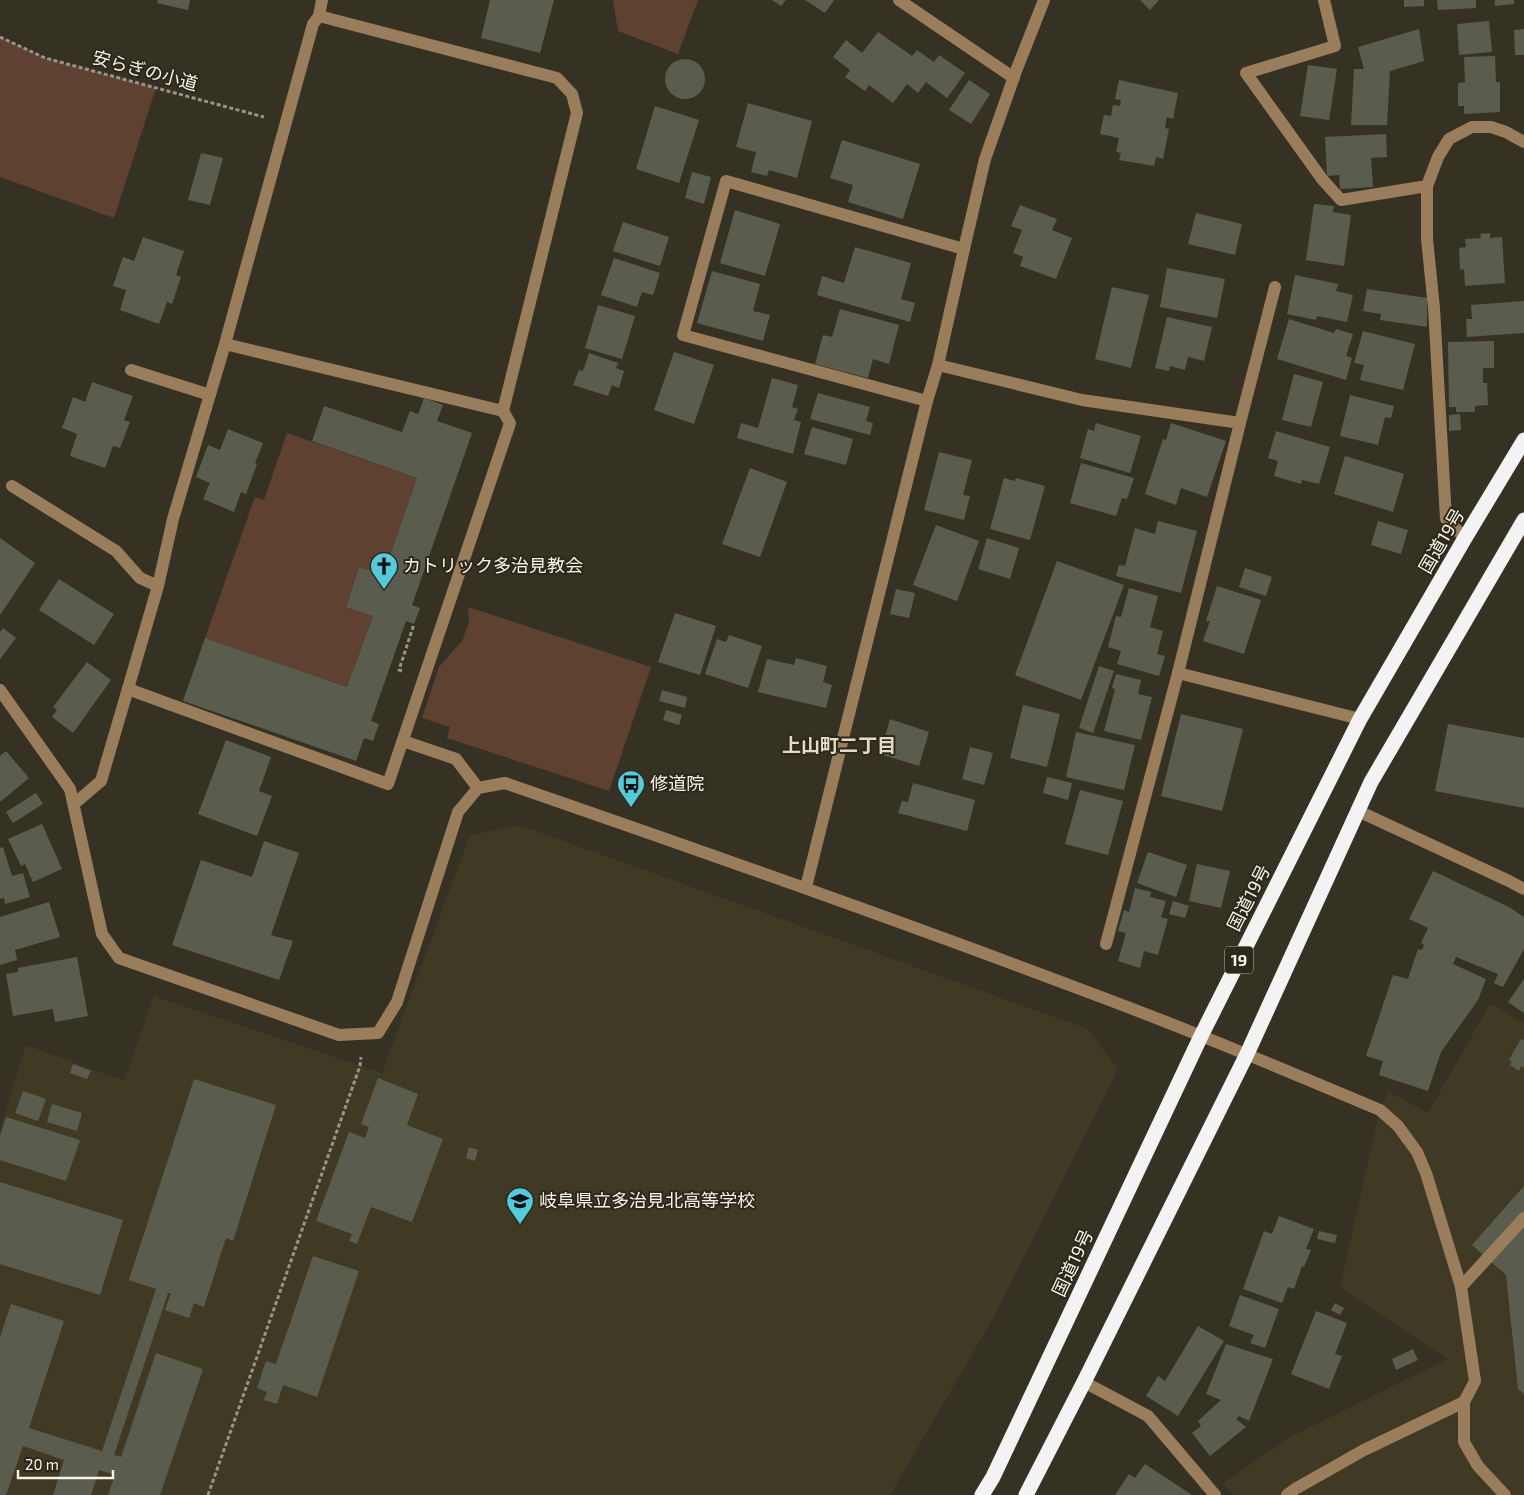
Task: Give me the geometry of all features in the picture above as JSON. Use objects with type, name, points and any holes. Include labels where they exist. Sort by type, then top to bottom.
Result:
[{"type":"highway","name":"国道19号","points":[[982,1495],[993,1477],[1201,1036],[1360,719],[1524,440]]},
{"type":"highway","points":[[1026,1495],[1247,1054],[1371,782],[1524,520]]},
{"type":"street","points":[[74,804],[101,781],[158,586],[174,519],[225,344],[313,24],[319,16],[322,0]]},
{"type":"street","points":[[899,0],[1014,78]]},
{"type":"street","points":[[806,887],[927,401],[938,365],[985,159],[1044,0]]},
{"type":"street","points":[[1324,0],[1335,46],[1246,73],[1322,179],[1341,200],[1427,186]]},
{"type":"street","points":[[128,689],[388,784],[510,423],[504,411],[577,113],[572,94],[558,78],[319,16]]},
{"type":"street","points":[[1465,538],[1446,519],[1434,308],[1427,239],[1427,186],[1438,157],[1449,140],[1472,127],[1491,127],[1506,132],[1524,142]]},
{"type":"street","points":[[927,401],[683,335],[726,181],[964,249]]},
{"type":"street","points":[[1106,944],[1178,673],[1275,287]]},
{"type":"street","points":[[225,344],[504,411]]},
{"type":"street","points":[[938,365],[1082,400],[1240,423]]},
{"type":"street","points":[[130,370],[210,395]]},
{"type":"street","points":[[12,486],[116,551],[140,578],[158,586]]},
{"type":"street","points":[[1178,673],[1360,719]]},
{"type":"street","points":[[0,690],[70,789],[102,934],[119,958],[339,1035],[378,1033],[396,1002],[458,812],[478,788],[505,783],[806,887],[1094,994],[1247,1054],[1380,1110],[1398,1126],[1417,1152],[1434,1196],[1461,1287],[1475,1382],[1464,1402],[1464,1442],[1478,1466],[1505,1495]]},
{"type":"street","points":[[403,741],[456,759],[478,788]]},
{"type":"street","points":[[1358,811],[1524,889]]},
{"type":"street","points":[[1461,1287],[1524,1218]]},
{"type":"street","points":[[1084,1382],[1148,1416],[1215,1495]]},
{"type":"street","points":[[1288,1495],[1296,1488],[1364,1450],[1464,1402]]},
{"type":"path","name":"安らぎの小道","points":[[0,37],[46,58],[285,123]]},
{"type":"path","points":[[407,673],[399,670],[414,624]]},
{"type":"path","points":[[208,1495],[360,1066],[362,1059],[361,1034]]},
{"type":"shaded area","points":[[613,0],[698,0],[678,54],[618,31]]},
{"type":"shaded area","points":[[0,37],[45,58],[156,88],[114,218],[0,177]]},
{"type":"shaded area","points":[[287,433],[417,478],[383,575],[359,567],[346,606],[373,616],[347,687],[205,638],[255,497],[264,500]]},
{"type":"shaded area","points":[[468,607],[651,667],[609,791],[447,738],[450,727],[422,718],[439,667],[462,641],[469,622]]},
{"type":"shaded area","name":"岐阜県立多治見北高等学校","points":[[519,825],[1088,1029],[1118,1069],[992,1320],[890,1495],[0,1495],[0,1130],[26,1045],[124,1081],[154,996],[382,1073],[470,835]]},
{"type":"shaded area","points":[[1490,1004],[1524,1023],[1524,1495],[1234,1495],[1223,1483],[1291,1437],[1448,1359],[1340,1287],[1380,1110],[1388,1092],[1428,1113]]},
{"type":"building","points":[[158,0],[190,0],[188,10],[157,3]]},
{"type":"building","points":[[490,0],[554,0],[540,53],[481,38]]},
{"type":"building","points":[[772,0],[786,0],[781,6]]},
{"type":"building","points":[[805,0],[834,0],[825,13]]},
{"type":"building","points":[[1140,0],[1159,0],[1150,10]]},
{"type":"building","points":[[1404,0],[1424,0],[1424,6],[1404,7]]},
{"type":"building","points":[[1437,0],[1476,0],[1476,8],[1438,10]]},
{"type":"building","points":[[1495,0],[1514,0],[1514,4],[1495,6]]},
{"type":"building","points":[[1489,21],[1492,52],[1459,55],[1457,24]]},
{"type":"building","points":[[1419,29],[1424,61],[1390,71],[1387,125],[1351,125],[1354,69],[1364,69],[1358,47]]},
{"type":"building","points":[[1524,29],[1524,55],[1515,55],[1514,30]]},
{"type":"building","points":[[878,32],[912,56],[917,50],[934,62],[939,55],[965,73],[947,98],[926,82],[918,93],[907,84],[893,103],[869,85],[865,91],[845,77],[850,70],[833,57],[846,40],[862,53]]},
{"type":"building","points":[[1495,56],[1496,82],[1500,82],[1500,112],[1464,114],[1464,106],[1458,106],[1458,83],[1465,82],[1464,57]]},
{"type":"building","points":[[681,59],[689,59],[696,62],[702,68],[705,79],[702,90],[696,96],[689,99],[681,99],[674,96],[668,90],[665,83],[665,75],[668,68],[674,62]]},
{"type":"building","points":[[1308,65],[1337,69],[1329,120],[1300,116]]},
{"type":"building","points":[[969,80],[990,94],[971,124],[949,110]]},
{"type":"building","points":[[1119,80],[1178,93],[1173,119],[1167,117],[1165,128],[1169,129],[1163,159],[1156,157],[1154,166],[1119,160],[1121,153],[1116,152],[1119,138],[1100,134],[1104,115],[1111,116],[1113,105],[1120,106],[1121,100],[1115,99]]},
{"type":"building","points":[[748,103],[812,121],[797,178],[769,170],[767,176],[751,172],[756,152],[736,147]]},
{"type":"building","points":[[655,106],[699,120],[679,183],[636,169]]},
{"type":"building","points":[[1386,134],[1387,157],[1371,158],[1373,187],[1340,189],[1339,175],[1327,176],[1325,137]]},
{"type":"building","points":[[842,140],[920,164],[903,219],[848,202],[853,185],[830,178]]},
{"type":"building","points":[[201,153],[223,158],[210,205],[188,200]]},
{"type":"building","points":[[692,172],[711,177],[704,204],[685,198]]},
{"type":"building","points":[[1314,204],[1334,206],[1333,212],[1351,215],[1344,266],[1306,260]]},
{"type":"building","points":[[1020,205],[1057,219],[1052,230],[1072,238],[1056,279],[1020,266],[1023,257],[1013,253],[1022,230],[1011,226]]},
{"type":"building","points":[[735,210],[780,224],[765,276],[720,263]]},
{"type":"building","points":[[1196,213],[1242,224],[1235,255],[1188,244]]},
{"type":"building","points":[[623,222],[669,237],[660,266],[613,251]]},
{"type":"building","points":[[1490,233],[1490,238],[1502,237],[1505,283],[1465,286],[1464,269],[1460,270],[1459,248],[1466,247],[1465,239],[1481,238],[1480,234]]},
{"type":"building","points":[[143,237],[184,251],[176,275],[181,277],[172,304],[167,302],[159,324],[120,310],[126,290],[113,286],[123,257],[134,261]]},
{"type":"building","points":[[855,247],[911,263],[901,299],[915,303],[910,322],[817,295],[822,276],[844,283]]},
{"type":"building","points":[[614,258],[660,273],[653,295],[642,292],[637,307],[601,295]]},
{"type":"building","points":[[1167,268],[1225,279],[1217,318],[1160,307]]},
{"type":"building","points":[[712,271],[760,284],[753,311],[770,315],[763,341],[697,323]]},
{"type":"building","points":[[1295,275],[1338,284],[1336,291],[1353,295],[1347,322],[1317,316],[1316,320],[1287,314]]},
{"type":"building","points":[[1112,287],[1149,295],[1131,368],[1095,359]]},
{"type":"building","points":[[1367,289],[1427,298],[1427,327],[1380,320],[1381,314],[1363,311]]},
{"type":"building","points":[[1524,301],[1524,333],[1467,337],[1466,319],[1472,319],[1471,305]]},
{"type":"building","points":[[598,305],[635,316],[622,359],[585,348]]},
{"type":"building","points":[[840,309],[899,325],[889,364],[873,359],[868,378],[815,364],[823,335],[832,337]]},
{"type":"building","points":[[1167,317],[1212,327],[1204,361],[1188,357],[1185,370],[1170,366],[1169,371],[1155,368]]},
{"type":"building","points":[[1289,319],[1334,333],[1336,329],[1353,334],[1346,356],[1352,358],[1346,380],[1277,359]]},
{"type":"building","points":[[1363,331],[1415,344],[1403,390],[1360,380],[1364,365],[1354,363]]},
{"type":"building","points":[[1494,341],[1494,368],[1483,368],[1483,383],[1487,383],[1488,405],[1475,406],[1475,412],[1456,412],[1456,407],[1449,407],[1448,342]]},
{"type":"building","points":[[674,352],[714,365],[694,424],[654,410]]},
{"type":"building","points":[[589,353],[618,363],[616,368],[624,371],[619,388],[612,385],[608,396],[573,385],[579,370],[583,371]]},
{"type":"building","points":[[1294,374],[1323,382],[1311,427],[1282,420]]},
{"type":"building","points":[[772,378],[798,385],[792,407],[798,409],[794,420],[801,422],[793,454],[737,438],[741,423],[758,428]]},
{"type":"building","points":[[92,382],[133,396],[124,420],[130,422],[120,448],[113,446],[105,468],[70,456],[77,434],[62,428],[73,397],[85,402]]},
{"type":"building","points":[[818,393],[870,407],[866,421],[873,423],[870,435],[810,419]]},
{"type":"building","points":[[1350,395],[1394,406],[1391,418],[1385,417],[1378,445],[1340,436]]},
{"type":"building","name":"カトリック多治見教会","points":[[424,398],[443,405],[437,421],[472,433],[412,605],[420,608],[414,624],[406,621],[371,721],[379,724],[373,741],[364,738],[356,761],[183,701],[205,638],[347,687],[373,616],[346,607],[359,567],[383,575],[417,478],[312,441],[324,406],[402,432],[410,411],[418,414]]},
{"type":"building","points":[[1460,414],[1461,430],[1449,431],[1449,415]]},
{"type":"building","points":[[1096,423],[1141,436],[1130,473],[1080,458],[1088,429],[1094,431]]},
{"type":"building","points":[[1171,423],[1226,441],[1207,497],[1181,488],[1176,505],[1145,494],[1163,439],[1166,440]]},
{"type":"building","points":[[812,427],[853,439],[846,465],[804,454]]},
{"type":"building","points":[[228,429],[263,443],[246,494],[241,492],[234,512],[203,499],[210,483],[196,477],[208,445],[220,450]]},
{"type":"building","points":[[1276,431],[1330,447],[1319,484],[1302,480],[1301,484],[1274,476],[1278,461],[1268,458]]},
{"type":"building","points":[[939,452],[972,460],[963,495],[970,496],[964,520],[924,510]]},
{"type":"building","points":[[1345,456],[1404,474],[1393,512],[1334,494]]},
{"type":"building","points":[[1081,463],[1134,478],[1127,499],[1122,498],[1116,516],[1070,503]]},
{"type":"building","points":[[750,468],[787,482],[760,557],[722,544]]},
{"type":"building","points":[[1004,478],[1015,481],[1016,478],[1045,486],[1030,540],[990,529]]},
{"type":"building","points":[[1158,521],[1197,531],[1181,593],[1116,576],[1119,565],[1125,566],[1135,528],[1155,534]]},
{"type":"building","points":[[1378,521],[1408,530],[1401,554],[1371,545]]},
{"type":"building","points":[[936,525],[979,541],[957,601],[913,585]]},
{"type":"building","points":[[0,538],[35,563],[0,615]]},
{"type":"building","points":[[987,538],[1019,548],[1010,579],[978,569]]},
{"type":"building","points":[[1057,561],[1124,585],[1081,700],[1015,675]]},
{"type":"building","points":[[1245,568],[1272,577],[1266,596],[1239,587]]},
{"type":"building","points":[[59,579],[114,614],[94,645],[39,610]]},
{"type":"building","points":[[1217,586],[1261,600],[1244,654],[1203,641],[1210,621],[1206,621]]},
{"type":"building","points":[[1129,588],[1158,596],[1150,627],[1163,631],[1157,654],[1165,656],[1159,676],[1117,664],[1121,651],[1108,647],[1116,616],[1121,617]]},
{"type":"building","points":[[896,589],[915,593],[909,618],[890,614]]},
{"type":"building","points":[[675,613],[716,626],[700,675],[658,662]]},
{"type":"building","points":[[3,628],[16,638],[0,659],[0,632]]},
{"type":"building","points":[[729,635],[762,646],[748,688],[705,674],[717,639],[726,642]]},
{"type":"building","points":[[796,658],[827,666],[823,682],[832,685],[826,708],[758,692],[767,659],[794,665]]},
{"type":"building","points":[[87,662],[111,680],[73,733],[52,717],[57,710],[53,707]]},
{"type":"building","points":[[1099,666],[1114,671],[1093,733],[1079,728]]},
{"type":"building","points":[[1116,674],[1141,680],[1138,694],[1152,697],[1141,740],[1104,731],[1115,689],[1112,688]]},
{"type":"building","points":[[662,690],[687,697],[685,708],[659,701]]},
{"type":"building","points":[[1023,705],[1060,714],[1047,767],[1010,758]]},
{"type":"building","points":[[666,710],[682,715],[679,725],[663,720]]},
{"type":"building","points":[[1181,714],[1243,729],[1222,811],[1161,796]]},
{"type":"building","points":[[890,719],[929,732],[919,766],[880,754]]},
{"type":"building","points":[[1448,724],[1524,738],[1524,808],[1435,791]]},
{"type":"building","points":[[1076,732],[1135,745],[1124,790],[1066,777]]},
{"type":"building","points":[[226,740],[271,757],[259,791],[272,796],[257,836],[198,814]]},
{"type":"building","points":[[970,747],[993,753],[984,785],[962,779]]},
{"type":"building","points":[[6,751],[29,778],[0,802],[0,756]]},
{"type":"building","points":[[1047,777],[1072,783],[1068,800],[1043,793]]},
{"type":"building","points":[[913,783],[975,800],[967,831],[898,813],[902,801],[908,802]]},
{"type":"building","points":[[1080,790],[1123,801],[1108,855],[1065,844]]},
{"type":"building","points":[[36,793],[43,804],[13,823],[6,812]]},
{"type":"building","points":[[42,824],[62,869],[33,882],[25,864],[21,866],[8,839]]},
{"type":"building","points":[[264,841],[299,853],[271,935],[293,941],[279,980],[172,945],[201,860],[252,877]]},
{"type":"building","points":[[3,847],[12,876],[23,873],[30,897],[5,904],[4,898],[0,899],[0,848]]},
{"type":"building","points":[[1148,852],[1187,865],[1176,897],[1137,883]]},
{"type":"building","points":[[1197,864],[1230,871],[1221,908],[1189,901]]},
{"type":"building","points":[[1433,871],[1509,907],[1524,917],[1524,949],[1503,987],[1494,983],[1498,974],[1456,957],[1453,964],[1486,979],[1478,1000],[1441,1052],[1428,1091],[1379,1075],[1383,1061],[1366,1056],[1393,975],[1408,979],[1418,949],[1422,950],[1424,945],[1421,943],[1428,928],[1409,919]]},
{"type":"building","points":[[1135,888],[1151,892],[1150,897],[1166,901],[1161,917],[1168,919],[1158,955],[1144,951],[1140,968],[1118,961],[1126,933],[1118,931],[1124,910],[1129,912]]},
{"type":"building","points":[[1173,901],[1189,906],[1185,918],[1169,914]]},
{"type":"building","points":[[49,902],[60,937],[15,950],[17,960],[0,965],[0,917]]},
{"type":"building","points":[[77,957],[88,1016],[55,1022],[53,1009],[13,1016],[6,974],[18,972],[18,968]]},
{"type":"building","points":[[1524,979],[1524,1013],[1508,1002]]},
{"type":"building","points":[[1521,1039],[1524,1040],[1524,1068],[1521,1066],[1519,1071],[1510,1065],[1512,1062],[1509,1060]]},
{"type":"building","points":[[73,1064],[91,1071],[87,1079],[70,1073]]},
{"type":"building","points":[[378,1078],[418,1094],[407,1125],[443,1139],[412,1222],[371,1207],[357,1244],[349,1241],[352,1234],[316,1221],[349,1132],[365,1138],[369,1127],[361,1124]]},
{"type":"building","points":[[194,1079],[276,1105],[233,1241],[226,1238],[204,1307],[194,1303],[189,1318],[165,1310],[171,1293],[168,1293],[114,1455],[121,1457],[156,1353],[203,1369],[160,1495],[108,1495],[115,1475],[99,1470],[91,1495],[53,1495],[64,1460],[23,1446],[6,1495],[0,1495],[0,1337],[11,1304],[64,1321],[29,1428],[102,1451],[156,1289],[129,1280]]},
{"type":"building","points":[[23,1091],[46,1099],[38,1121],[15,1113]]},
{"type":"building","points":[[52,1104],[82,1113],[77,1131],[47,1122]]},
{"type":"building","points":[[6,1117],[80,1140],[66,1181],[0,1160],[0,1136]]},
{"type":"building","points":[[469,1147],[478,1150],[475,1161],[466,1158]]},
{"type":"building","points":[[0,1182],[123,1220],[100,1295],[0,1264]]},
{"type":"building","points":[[1524,1186],[1524,1394],[1518,1389],[1506,1275],[1472,1245]]},
{"type":"building","points":[[1279,1216],[1314,1229],[1306,1249],[1311,1250],[1304,1267],[1302,1266],[1294,1289],[1288,1287],[1282,1303],[1243,1289],[1264,1231],[1272,1234]]},
{"type":"building","points":[[1319,1231],[1337,1235],[1335,1243],[1317,1239]]},
{"type":"building","points":[[313,1256],[359,1271],[317,1397],[283,1385],[277,1404],[264,1400],[267,1392],[257,1388],[266,1361],[276,1364]]},
{"type":"building","points":[[1240,1295],[1279,1309],[1265,1348],[1250,1343],[1254,1335],[1229,1326]]},
{"type":"building","points":[[1335,1303],[1344,1308],[1340,1315],[1331,1310]]},
{"type":"building","points":[[1316,1311],[1347,1323],[1335,1354],[1342,1356],[1329,1389],[1291,1374]]},
{"type":"building","points":[[1198,1326],[1224,1341],[1178,1416],[1146,1396],[1158,1376],[1165,1381]]},
{"type":"building","points":[[1226,1344],[1273,1359],[1249,1421],[1239,1416],[1236,1419],[1246,1427],[1210,1456],[1192,1433],[1201,1426],[1198,1421],[1221,1400],[1206,1394]]},
{"type":"building","points":[[1413,1349],[1418,1360],[1396,1370],[1392,1359]]},
{"type":"building","points":[[1145,1464],[1192,1495],[1115,1495],[1129,1474],[1135,1478]]},
{"type":"place","name":"カトリック多治見教会","points":[[384,590]]},
{"type":"place","name":"修道院","points":[[631,808]]},
{"type":"place","name":"岐阜県立多治見北高等学校","points":[[520,1225]]},
{"type":"district","name":"上山町二丁目","points":[[839,745]]}]
